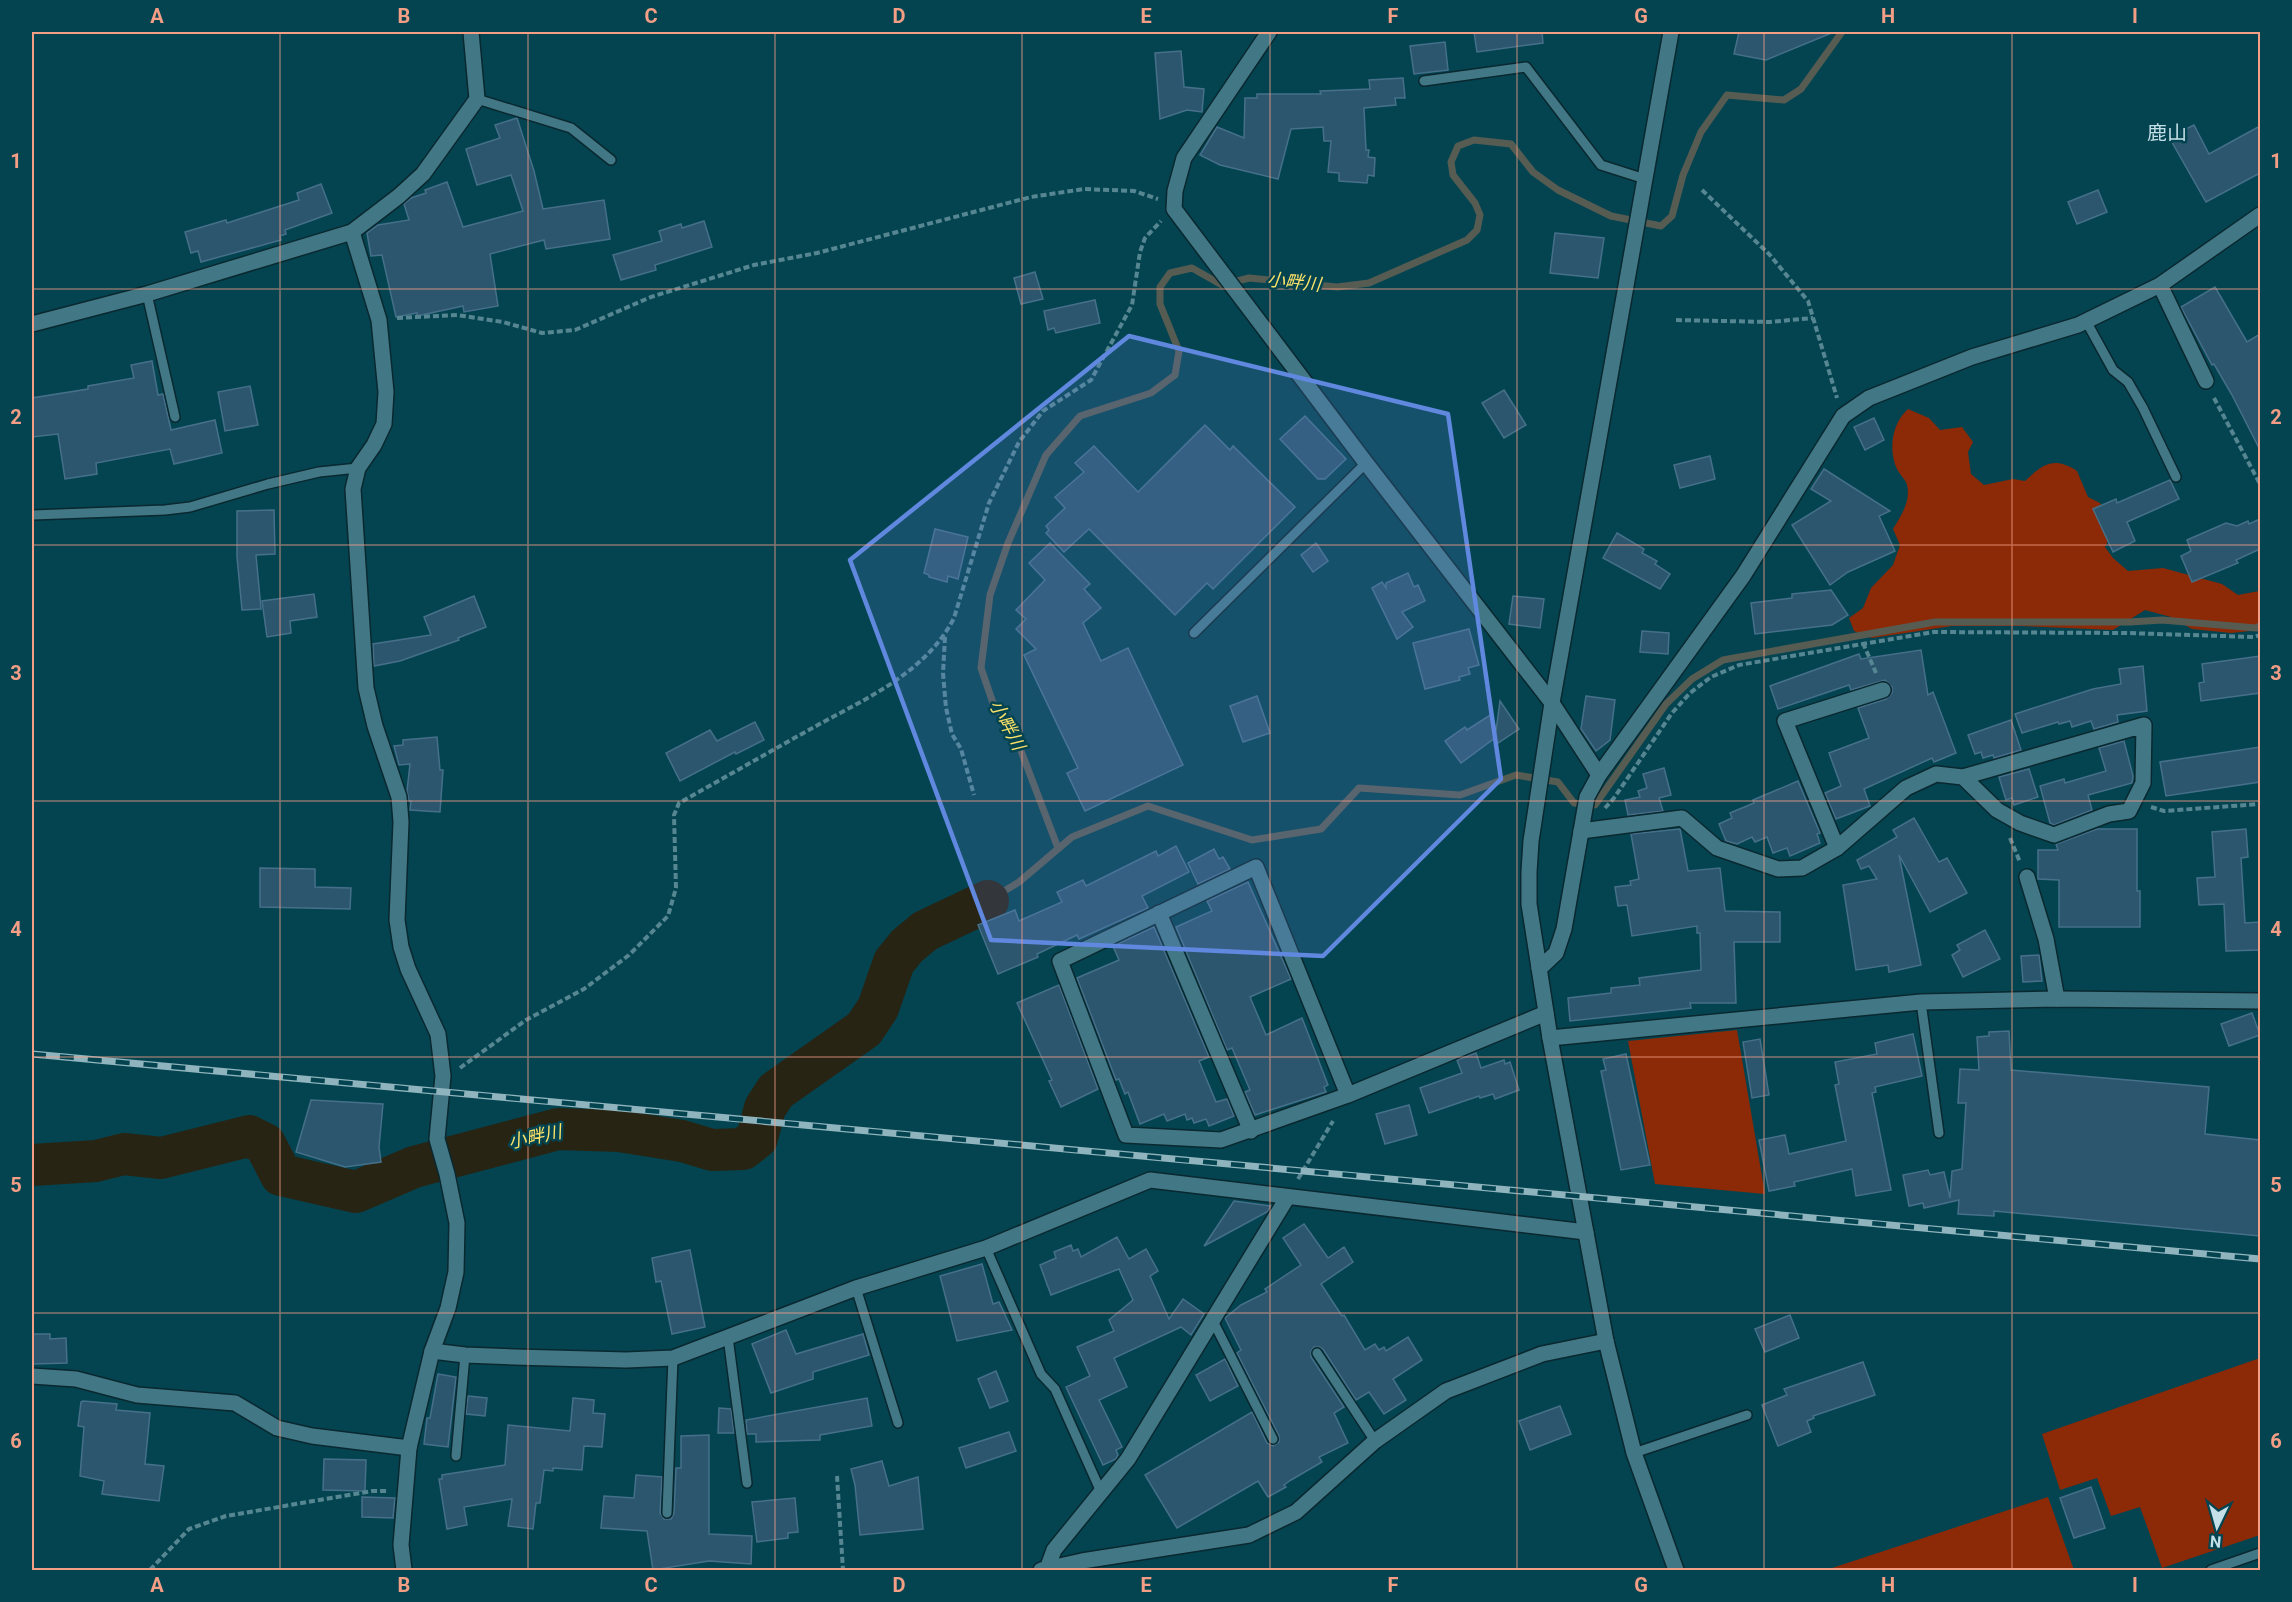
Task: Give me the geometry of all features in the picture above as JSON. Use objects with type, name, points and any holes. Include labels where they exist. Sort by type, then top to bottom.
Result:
[{"type":"street","points":[[32,324],[147,294],[352,232],[399,196],[423,174],[477,99],[471,32]]},
{"type":"street","points":[[1269,32],[1184,158],[1171,210],[1552,703],[1599,775]]},
{"type":"street","points":[[1671,32],[1552,703],[1528,872],[1529,904],[1550,1038],[1606,1341],[1634,1453],[1676,1570]]},
{"type":"street","points":[[1539,969],[1556,953],[1564,929],[1586,804],[1599,775],[1743,576],[1843,416],[1869,398],[1972,357],[2086,321],[2160,285],[2260,215]]},
{"type":"street","points":[[352,232],[379,320],[386,392],[384,424],[374,445],[357,468],[353,489],[362,651],[366,688],[375,726],[399,797],[401,822],[397,920],[401,947],[438,1034],[443,1076],[437,1139],[447,1174],[456,1223],[456,1272],[448,1308],[432,1351],[409,1448],[401,1545],[404,1570]]},
{"type":"street","points":[[2160,285],[2206,381]]},
{"type":"street","points":[[1837,848],[1785,721],[1882,690]]},
{"type":"street","points":[[1581,831],[1682,818],[1717,848],[1778,869],[1802,868],[1837,848],[1906,788],[1936,774],[1963,777],[2144,725],[2143,783],[2129,811],[2109,814],[2054,835],[2020,823],[1997,810],[1963,777]]},
{"type":"street","points":[[1348,1095],[1256,867],[1060,961],[1126,1134],[1221,1140],[1348,1095],[1546,1013]]},
{"type":"street","points":[[2027,877],[2046,939],[2057,999]]},
{"type":"street","points":[[1159,913],[1251,1131]]},
{"type":"street","points":[[1550,1038],[1921,1002],[2057,999],[2260,1001]]},
{"type":"street","points":[[432,1351],[465,1355],[626,1360],[673,1358],[856,1288],[986,1248],[1150,1180],[1586,1232]]},
{"type":"street","points":[[1044,1570],[1054,1550],[1128,1459],[1287,1198]]},
{"type":"street","points":[[1044,1570],[1249,1535],[1296,1512],[1375,1441],[1446,1391],[1542,1354],[1606,1341]]},
{"type":"street","points":[[32,1376],[76,1379],[137,1395],[235,1403],[277,1428],[312,1436],[409,1448]]},
{"type":"lane","points":[[1424,81],[1526,67],[1602,165],[1645,179]]},
{"type":"lane","points":[[477,99],[571,128],[611,160]]},
{"type":"lane","points":[[147,294],[175,417]]},
{"type":"lane","points":[[2086,321],[2113,369],[2128,382],[2176,477]]},
{"type":"lane","points":[[1194,633],[1366,463]]},
{"type":"lane","points":[[33,515],[190,507],[319,472],[357,468]]},
{"type":"lane","points":[[1921,1002],[1939,1133]]},
{"type":"lane","points":[[986,1248],[1041,1374],[1055,1389],[1101,1492]]},
{"type":"lane","points":[[856,1288],[898,1423]]},
{"type":"lane","points":[[1213,1321],[1273,1439]]},
{"type":"lane","points":[[728,1337],[747,1483]]},
{"type":"lane","points":[[1317,1353],[1375,1441]]},
{"type":"lane","points":[[456,1456],[465,1355]]},
{"type":"lane","points":[[667,1514],[673,1358]]},
{"type":"lane","points":[[1634,1453],[1747,1415]]},
{"type":"lane","points":[[2211,1570],[2260,1553]]},
{"type":"path","points":[[379,320],[457,315],[503,322],[542,333],[575,330],[651,297],[754,266],[817,253],[1031,197],[1084,189],[1134,191],[1158,199],[1171,210],[1145,238],[1140,252],[1132,305],[1091,380],[1043,411],[1018,442],[989,502],[954,618],[945,636],[913,668],[873,695],[679,803],[674,815],[676,888],[668,916],[630,955],[584,989],[526,1020],[463,1067],[443,1076]]},
{"type":"path","points":[[1702,190],[1769,254],[1808,301],[1843,416]]},
{"type":"path","points":[[1676,320],[1769,322],[1813,318]]},
{"type":"path","points":[[2206,381],[2260,484]]},
{"type":"path","points":[[1581,831],[1614,798],[1672,713],[1690,693],[1711,676],[1739,665],[1934,632],[2127,633],[2254,637],[2260,635]]},
{"type":"path","points":[[945,636],[943,673],[946,708],[952,734],[962,749],[974,795]]},
{"type":"path","points":[[1863,643],[1882,690]]},
{"type":"path","points":[[2134,802],[2164,811],[2260,804]]},
{"type":"path","points":[[1997,810],[2027,877]]},
{"type":"path","points":[[1287,1198],[1348,1095]]},
{"type":"path","points":[[837,1476],[843,1570]]},
{"type":"path","points":[[150,1570],[189,1529],[225,1516],[372,1491],[405,1491]]},
{"type":"highlighted area","points":[[1129,336],[1448,414],[1501,779],[1323,956],[991,940],[850,560]]},
{"type":"shaded area","points":[[1908,409],[1929,418],[1940,430],[1962,427],[1973,442],[1968,452],[1971,474],[1984,485],[2013,479],[2025,481],[2043,466],[2055,463],[2069,466],[2077,471],[2088,497],[2100,503],[2114,528],[2105,547],[2113,558],[2128,571],[2163,568],[2222,584],[2238,595],[2259,591],[2260,580],[2260,630],[2231,633],[2192,629],[2171,617],[2145,610],[2113,630],[1952,626],[1872,638],[1854,631],[1849,618],[1863,608],[1871,588],[1893,565],[1900,545],[1893,529],[1904,508],[1908,491],[1894,462],[1892,445],[1898,422]]},
{"type":"shaded area","points":[[1737,1030],[1765,1194],[1655,1184],[1628,1041]]},
{"type":"shaded area","points":[[2260,1358],[2260,1535],[2162,1568],[2140,1507],[2111,1516],[2097,1478],[2060,1490],[2042,1434]]},
{"type":"shaded area","points":[[2048,1497],[2074,1570],[1826,1570]]},
{"type":"building","points":[[1474,32],[1542,32],[1543,43],[1477,52]]},
{"type":"building","points":[[1739,32],[1834,32],[1766,60],[1734,54]]},
{"type":"building","points":[[1445,42],[1448,70],[1414,74],[1410,46]]},
{"type":"building","points":[[1181,51],[1184,87],[1204,89],[1202,112],[1187,110],[1160,119],[1155,53]]},
{"type":"building","points":[[1403,78],[1405,98],[1395,98],[1396,105],[1364,108],[1366,150],[1369,150],[1368,157],[1375,158],[1374,176],[1368,175],[1367,183],[1339,181],[1339,173],[1328,172],[1331,141],[1324,141],[1323,127],[1291,129],[1278,179],[1220,165],[1200,155],[1217,127],[1244,138],[1245,98],[1257,98],[1257,94],[1321,94],[1320,91],[1370,89],[1369,80]]},
{"type":"building","points":[[517,118],[543,209],[604,200],[610,239],[546,249],[544,240],[490,254],[498,306],[464,312],[463,306],[417,316],[417,313],[396,317],[382,255],[371,256],[367,233],[378,225],[409,220],[404,204],[411,198],[426,193],[425,190],[447,182],[463,227],[523,211],[511,175],[477,185],[466,149],[500,138],[495,125]]},
{"type":"building","points":[[2194,125],[2209,154],[2260,126],[2260,173],[2206,202],[2169,137]]},
{"type":"building","points":[[321,184],[332,213],[285,230],[286,234],[280,236],[281,240],[201,262],[198,251],[191,253],[185,232],[226,220],[227,223],[299,200],[297,193]]},
{"type":"building","points":[[2098,190],[2107,212],[2077,224],[2068,202]]},
{"type":"building","points":[[704,221],[712,247],[655,265],[656,270],[621,280],[613,255],[662,241],[659,231],[681,224],[682,228]]},
{"type":"building","points":[[1555,233],[1604,238],[1598,278],[1550,273]]},
{"type":"building","points":[[1035,272],[1043,299],[1021,304],[1014,278]]},
{"type":"building","points":[[2215,287],[2247,342],[2260,334],[2260,450],[2232,395],[2214,364],[2212,365],[2181,307]]},
{"type":"building","points":[[1095,300],[1100,323],[1056,333],[1054,328],[1048,330],[1044,311]]},
{"type":"building","points":[[152,361],[158,395],[163,394],[171,430],[215,420],[222,453],[174,464],[170,449],[96,463],[97,474],[65,479],[58,434],[32,437],[32,398],[88,389],[88,386],[134,378],[131,365]]},
{"type":"building","points":[[250,386],[258,425],[225,431],[218,392]]},
{"type":"building","points":[[1504,390],[1526,425],[1504,438],[1482,403]]},
{"type":"building","points":[[1305,416],[1346,459],[1325,479],[1318,479],[1280,439]]},
{"type":"building","points":[[1874,418],[1884,440],[1865,450],[1854,427]]},
{"type":"building","points":[[1205,425],[1230,450],[1233,446],[1295,507],[1213,589],[1207,583],[1175,615],[1089,529],[1064,552],[1046,533],[1049,530],[1046,526],[1065,508],[1055,497],[1084,472],[1075,463],[1094,446],[1138,492]]},
{"type":"building","points":[[1710,456],[1715,479],[1680,488],[1674,465]]},
{"type":"building","points":[[1824,469],[1890,511],[1879,516],[1895,551],[1848,572],[1830,585],[1792,525],[1831,501],[1811,489]]},
{"type":"building","points":[[2170,480],[2179,499],[2127,522],[2135,541],[2113,552],[2093,509],[2116,499],[2117,503]]},
{"type":"building","points":[[274,510],[275,554],[256,555],[261,609],[242,610],[237,557],[237,511]]},
{"type":"building","points":[[2260,519],[2260,549],[2236,560],[2238,563],[2192,582],[2181,556],[2191,551],[2187,540],[2226,523],[2237,526]]},
{"type":"building","points":[[935,529],[968,537],[958,579],[948,576],[947,582],[929,577],[924,573]]},
{"type":"building","points":[[1617,533],[1644,549],[1642,553],[1657,561],[1655,564],[1670,574],[1660,589],[1603,558]]},
{"type":"building","points":[[1050,543],[1090,584],[1084,589],[1101,608],[1083,623],[1101,661],[1128,648],[1183,765],[1085,811],[1067,773],[1078,768],[1024,655],[1036,649],[1016,629],[1026,619],[1016,610],[1045,580],[1029,563]]},
{"type":"building","points":[[1316,543],[1328,561],[1313,572],[1301,555]]},
{"type":"building","points":[[1408,573],[1414,587],[1418,585],[1425,601],[1402,612],[1413,627],[1397,639],[1372,588],[1382,582],[1386,588],[1386,583]]},
{"type":"building","points":[[1831,590],[1848,615],[1832,625],[1755,634],[1751,603],[1792,598],[1792,594]]},
{"type":"building","points":[[314,594],[317,617],[290,621],[291,633],[267,637],[262,601]]},
{"type":"building","points":[[474,596],[486,627],[458,638],[459,640],[400,661],[374,666],[373,644],[431,635],[424,617]]},
{"type":"building","points":[[1513,596],[1544,599],[1540,628],[1509,624]]},
{"type":"building","points":[[1469,629],[1479,665],[1468,668],[1470,674],[1459,677],[1460,680],[1425,689],[1413,643]]},
{"type":"building","points":[[1642,631],[1669,633],[1668,654],[1640,652]]},
{"type":"building","points":[[1921,650],[1928,695],[1933,692],[1956,753],[1934,762],[1932,758],[1864,789],[1870,806],[1836,819],[1825,793],[1841,786],[1829,753],[1869,738],[1858,708],[1886,699],[1892,693],[1892,687],[1885,680],[1851,690],[1849,685],[1778,709],[1770,686],[1859,654],[1861,659]]},
{"type":"building","points":[[2260,656],[2260,693],[2201,701],[2199,683],[2204,682],[2202,664]]},
{"type":"building","points":[[2143,666],[2147,711],[2117,715],[2118,722],[2094,729],[2091,721],[2072,727],[2070,721],[2059,724],[2058,722],[2022,733],[2015,714],[2093,689],[2121,684],[2119,669]]},
{"type":"building","points":[[1257,696],[1270,733],[1243,742],[1230,706]]},
{"type":"building","points":[[1586,696],[1615,700],[1610,740],[1596,751],[1581,729]]},
{"type":"building","points":[[1500,701],[1519,729],[1495,745],[1495,738],[1461,763],[1445,741],[1465,727],[1467,730],[1492,714],[1496,731]]},
{"type":"building","points":[[2011,720],[2021,750],[1994,758],[1993,755],[1983,758],[1981,752],[1975,754],[1968,735]]},
{"type":"building","points":[[755,722],[764,740],[736,754],[735,752],[680,781],[666,753],[710,730],[717,741]]},
{"type":"building","points":[[437,737],[440,770],[443,770],[440,812],[410,810],[411,801],[409,801],[407,791],[410,764],[399,765],[394,746],[403,745],[403,740]]},
{"type":"building","points":[[2124,741],[2133,776],[2132,783],[2088,795],[2092,810],[2054,825],[2050,823],[2040,786],[2064,779],[2065,783],[2106,771],[2099,748]]},
{"type":"building","points":[[2260,747],[2260,782],[2166,796],[2160,762]]},
{"type":"building","points":[[1664,768],[1671,795],[1659,798],[1663,811],[1628,815],[1625,800],[1640,797],[1638,791],[1647,788],[1643,774]]},
{"type":"building","points":[[2029,769],[2038,797],[2014,805],[2012,798],[2006,800],[1999,777]]},
{"type":"building","points":[[1798,781],[1820,833],[1817,834],[1820,843],[1790,856],[1787,848],[1773,853],[1767,837],[1755,842],[1752,837],[1737,844],[1726,841],[1719,824],[1732,818],[1730,813],[1754,803],[1753,800]]},
{"type":"building","points":[[1914,818],[1939,862],[1947,858],[1967,893],[1930,912],[1899,855],[1921,965],[1889,972],[1888,965],[1856,970],[1843,885],[1877,879],[1869,866],[1861,869],[1857,860],[1897,837],[1893,830]]},
{"type":"building","points":[[1680,829],[1688,871],[1720,868],[1725,911],[1780,912],[1780,942],[1734,942],[1736,1003],[1690,1003],[1691,1008],[1570,1021],[1568,998],[1611,993],[1611,988],[1640,985],[1639,978],[1701,970],[1700,933],[1697,933],[1697,926],[1632,936],[1627,905],[1618,906],[1615,887],[1631,885],[1630,881],[1639,879],[1631,834]]},
{"type":"building","points":[[2097,829],[2137,829],[2137,891],[2140,891],[2140,927],[2059,927],[2059,880],[2038,879],[2038,850],[2058,850],[2056,844]]},
{"type":"building","points":[[2246,829],[2248,857],[2241,858],[2245,923],[2260,922],[2260,950],[2226,951],[2224,904],[2199,905],[2197,878],[2215,877],[2212,832]]},
{"type":"building","points":[[1176,846],[1189,872],[1142,896],[1148,908],[1079,939],[1077,935],[1037,954],[1038,957],[998,974],[978,925],[1015,910],[1019,921],[1062,902],[1057,892],[1083,880],[1086,886],[1156,851],[1158,856]]},
{"type":"building","points":[[1214,849],[1219,859],[1223,857],[1230,869],[1198,884],[1188,863]]},
{"type":"building","points":[[260,868],[315,869],[315,887],[351,888],[350,909],[260,907]]},
{"type":"building","points":[[1248,882],[1291,979],[1250,997],[1266,1035],[1302,1018],[1328,1085],[1324,1087],[1326,1092],[1255,1115],[1245,1092],[1250,1090],[1232,1048],[1227,1050],[1176,927],[1212,911],[1207,901]]},
{"type":"building","points":[[1154,927],[1209,1057],[1199,1061],[1216,1102],[1227,1099],[1234,1116],[1209,1126],[1206,1119],[1194,1123],[1192,1118],[1187,1120],[1185,1114],[1167,1121],[1164,1114],[1140,1124],[1128,1092],[1125,1094],[1119,1079],[1116,1080],[1077,978],[1119,960],[1113,946]]},
{"type":"building","points":[[1985,930],[2000,959],[1963,977],[1952,955],[1960,950],[1957,945]]},
{"type":"building","points":[[2039,955],[2042,981],[2023,982],[2021,956]]},
{"type":"building","points":[[1059,985],[1098,1089],[1061,1107],[1049,1081],[1052,1080],[1017,1003]]},
{"type":"building","points":[[2252,1013],[2260,1035],[2229,1046],[2221,1024]]},
{"type":"building","points":[[2009,1031],[2011,1070],[2209,1087],[2205,1134],[2260,1140],[2260,1236],[1994,1211],[1994,1216],[1958,1214],[1959,1200],[1924,1208],[1923,1203],[1909,1206],[1903,1175],[1928,1170],[1930,1175],[1944,1172],[1950,1198],[1952,1171],[1962,1169],[1966,1103],[1958,1103],[1960,1069],[1979,1070],[1977,1037],[1989,1036],[1989,1032]]},
{"type":"building","points":[[1913,1034],[1922,1076],[1875,1087],[1876,1092],[1872,1093],[1891,1190],[1856,1196],[1852,1169],[1794,1182],[1795,1186],[1769,1191],[1759,1140],[1785,1135],[1789,1154],[1846,1141],[1835,1085],[1839,1084],[1835,1062],[1877,1054],[1875,1043]]},
{"type":"building","points":[[1760,1039],[1769,1095],[1752,1098],[1743,1042]]},
{"type":"building","points":[[1476,1053],[1481,1068],[1504,1060],[1505,1064],[1510,1062],[1519,1090],[1495,1099],[1493,1094],[1480,1098],[1479,1096],[1429,1113],[1420,1088],[1462,1073],[1457,1060]]},
{"type":"building","points":[[1626,1054],[1650,1165],[1621,1170],[1601,1071],[1606,1070],[1603,1059]]},
{"type":"building","points":[[311,1100],[383,1104],[379,1147],[381,1162],[345,1167],[296,1152]]},
{"type":"building","points":[[1409,1105],[1417,1135],[1385,1144],[1376,1114]]},
{"type":"building","points":[[1234,1201],[1271,1206],[1267,1212],[1204,1246]]},
{"type":"building","points":[[1304,1224],[1328,1258],[1344,1247],[1353,1262],[1321,1284],[1342,1316],[1344,1315],[1365,1350],[1375,1344],[1379,1350],[1384,1347],[1386,1351],[1408,1337],[1422,1360],[1393,1379],[1406,1400],[1384,1414],[1369,1392],[1356,1400],[1323,1349],[1314,1347],[1311,1357],[1344,1407],[1334,1413],[1348,1443],[1319,1457],[1322,1462],[1268,1497],[1258,1481],[1177,1528],[1145,1475],[1252,1412],[1267,1443],[1273,1446],[1279,1442],[1279,1436],[1237,1353],[1241,1350],[1225,1318],[1241,1305],[1267,1292],[1265,1289],[1301,1265],[1283,1238]]},
{"type":"building","points":[[1117,1237],[1129,1259],[1146,1249],[1158,1271],[1150,1276],[1169,1319],[1183,1299],[1204,1314],[1191,1335],[1181,1327],[1114,1358],[1127,1387],[1099,1400],[1122,1447],[1116,1450],[1118,1455],[1116,1459],[1103,1465],[1066,1387],[1090,1376],[1077,1347],[1114,1331],[1109,1320],[1133,1300],[1119,1269],[1051,1295],[1040,1265],[1056,1258],[1054,1252],[1071,1245],[1073,1251],[1078,1249],[1081,1257]]},
{"type":"building","points":[[690,1250],[705,1327],[672,1334],[661,1281],[656,1282],[652,1258]]},
{"type":"building","points":[[982,1264],[993,1304],[999,1302],[1012,1330],[957,1341],[940,1276]]},
{"type":"building","points":[[1790,1315],[1799,1338],[1765,1352],[1755,1329]]},
{"type":"building","points":[[786,1330],[796,1354],[863,1334],[869,1355],[813,1372],[813,1379],[771,1393],[752,1344]]},
{"type":"building","points":[[32,1334],[50,1334],[50,1339],[66,1338],[67,1363],[32,1364]]},
{"type":"building","points":[[1225,1359],[1238,1386],[1210,1401],[1196,1375]]},
{"type":"building","points":[[1863,1362],[1875,1395],[1813,1416],[1814,1418],[1807,1421],[1811,1432],[1778,1446],[1762,1405],[1787,1395],[1784,1389]]},
{"type":"building","points":[[996,1371],[1008,1401],[990,1408],[978,1379]]},
{"type":"building","points":[[438,1374],[456,1377],[448,1447],[424,1444],[427,1418],[430,1418]]},
{"type":"building","points":[[468,1396],[487,1398],[485,1416],[466,1414]]},
{"type":"building","points":[[573,1398],[594,1400],[593,1413],[605,1414],[602,1447],[584,1446],[582,1470],[553,1468],[553,1471],[544,1470],[540,1503],[536,1503],[533,1529],[508,1526],[512,1499],[464,1507],[467,1525],[447,1529],[439,1479],[442,1479],[442,1475],[505,1465],[508,1425],[570,1431]]},
{"type":"building","points":[[867,1398],[872,1426],[820,1435],[820,1440],[756,1442],[756,1434],[747,1434],[746,1420]]},
{"type":"building","points":[[83,1401],[117,1404],[116,1410],[150,1413],[145,1464],[164,1466],[159,1501],[102,1494],[104,1481],[80,1476],[84,1427],[78,1426]]},
{"type":"building","points":[[1560,1406],[1571,1434],[1530,1450],[1519,1421]]},
{"type":"building","points":[[719,1408],[731,1409],[734,1433],[718,1433]]},
{"type":"building","points":[[1009,1432],[1016,1451],[966,1468],[959,1448]]},
{"type":"building","points":[[709,1435],[709,1534],[752,1536],[751,1564],[709,1561],[653,1570],[647,1531],[601,1528],[604,1496],[634,1498],[636,1475],[662,1477],[660,1513],[664,1519],[671,1519],[674,1513],[676,1468],[681,1468],[681,1436]]},
{"type":"building","points":[[324,1459],[366,1460],[365,1491],[323,1490]]},
{"type":"building","points":[[882,1461],[889,1486],[918,1477],[923,1529],[860,1535],[855,1485],[851,1469]]},
{"type":"building","points":[[2091,1487],[2105,1528],[2074,1538],[2060,1498]]},
{"type":"building","points":[[362,1497],[395,1498],[393,1518],[362,1517]]},
{"type":"building","points":[[795,1498],[798,1532],[788,1533],[788,1538],[757,1542],[752,1502]]},
{"type":"waterway","name":"小畔川","points":[[1058,848],[1015,735],[993,703],[981,668],[990,595],[1008,543],[1046,455],[1080,416],[1151,393],[1175,375],[1179,351],[1160,304],[1160,287],[1170,273],[1192,268],[1222,285],[1249,278],[1337,287],[1369,283],[1467,240],[1477,230],[1480,215],[1475,203],[1453,175],[1451,162],[1458,146],[1474,140],[1511,144],[1533,172],[1558,190],[1611,216],[1661,226],[1672,216],[1683,175],[1701,132],[1727,95],[1784,100],[1801,89],[1842,32]]},
{"type":"waterway","points":[[988,901],[1019,882],[1072,837],[1148,806],[1252,840],[1321,829],[1359,788],[1460,795],[1516,775],[1558,782],[1574,803],[1595,805],[1666,704],[1692,679],[1723,660],[1935,622],[2162,620],[2256,628],[2260,626]]},
{"type":"waterway","name":"小畔川","points":[[32,1165],[96,1161],[124,1154],[161,1158],[249,1136],[265,1144],[281,1175],[356,1192],[414,1167],[558,1129],[619,1131],[682,1141],[712,1150],[743,1149],[757,1138],[765,1108],[776,1091],[864,1029],[878,1008],[894,962],[907,946],[925,931],[988,901]]},
{"type":"railway","points":[[32,1054],[2260,1259]]},
{"type":"district","name":"鹿山","points":[[2167,133]]}]
